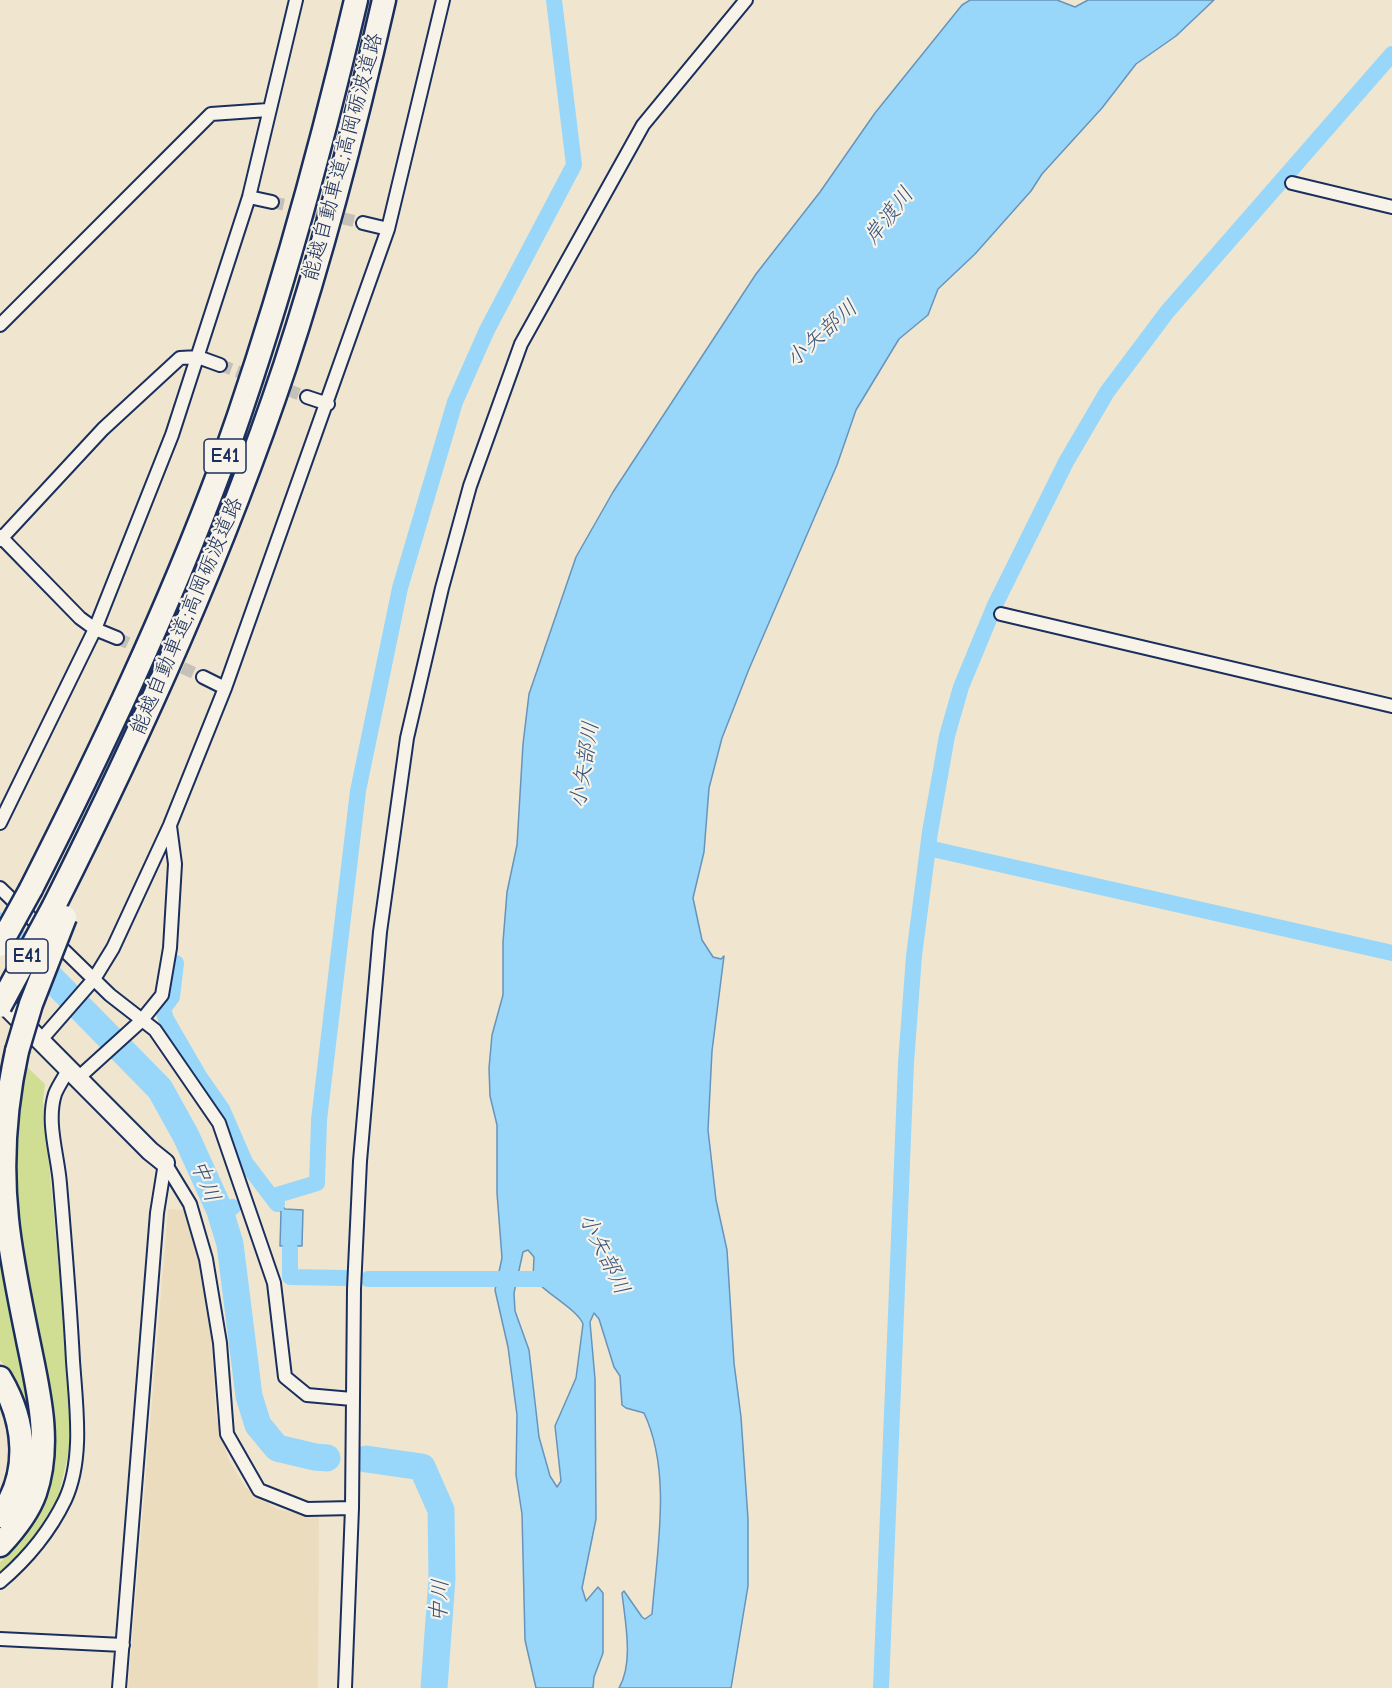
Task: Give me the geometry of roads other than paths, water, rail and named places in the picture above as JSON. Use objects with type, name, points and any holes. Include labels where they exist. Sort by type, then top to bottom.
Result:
[{"type":"highway","name":"能越自動車道;高岡砺波道路","points":[[0,945],[31,889],[128,694],[220,468],[260,356],[297,233],[329,114],[356,0]]},
{"type":"highway","name":"能越自動車道;高岡砺波道路","points":[[60,912],[134,763],[202,589],[284,367],[324,240],[357,119],[384,0]]},
{"type":"highway","name":"E41","points":[[0,1006],[60,912]]},
{"type":"highway","points":[[0,1545],[25,1514],[35,1493],[42,1449],[39,1398],[7,1218],[5,1141],[8,1106],[17,1051],[60,912]]},
{"type":"highway","points":[[0,1378],[16,1409],[22,1452],[13,1494],[0,1516]]},
{"type":"street","points":[[0,823],[95,629],[172,435],[249,197],[296,0]]},
{"type":"street","points":[[40,1041],[92,982],[113,948],[170,825],[225,688],[328,404],[388,228],[442,0]]},
{"type":"street","points":[[345,1688],[352,1508],[352,1399],[360,1161],[380,932],[407,738],[442,588],[470,486],[521,344],[643,125],[713,37],[746,0]]},
{"type":"street","points":[[0,325],[211,114],[268,110]]},
{"type":"street","points":[[1292,183],[1392,207]]},
{"type":"street","points":[[249,197],[272,202]]},
{"type":"street","points":[[363,223],[388,228]]},
{"type":"street","points":[[117,638],[95,629],[80,618],[1,538],[103,429],[180,358],[198,357],[220,365]]},
{"type":"street","points":[[308,397],[328,404]]},
{"type":"street","points":[[1001,614],[1392,706]]},
{"type":"street","points":[[203,677],[225,688]]},
{"type":"street","points":[[0,1582],[26,1558],[51,1524],[65,1499],[74,1467],[76,1416],[71,1322],[58,1159],[51,1114],[55,1093],[72,1075],[106,1053],[141,1021],[162,995],[171,948],[175,864],[170,825]]},
{"type":"street","points":[[0,888],[92,982],[155,1030],[219,1124],[274,1283],[285,1377],[307,1395],[352,1399]]},
{"type":"street","points":[[0,1000],[72,1075],[165,1163],[190,1204],[206,1259],[220,1343],[226,1434],[259,1490],[307,1509],[352,1508]]},
{"type":"street","points":[[119,1688],[157,1213],[165,1163]]},
{"type":"street","points":[[0,1639],[123,1645]]},
{"type":"water","points":[[970,0],[1057,0],[1075,7],[1088,0],[1214,0],[1176,36],[1136,64],[1102,108],[1042,174],[1031,191],[975,254],[938,289],[928,315],[899,339],[856,410],[837,465],[749,669],[722,738],[709,788],[704,852],[693,898],[702,940],[713,957],[721,959],[724,956],[712,1051],[708,1130],[716,1200],[727,1250],[734,1363],[741,1417],[748,1519],[748,1586],[731,1688],[619,1688],[624,1678],[627,1654],[622,1593],[624,1591],[642,1617],[645,1619],[652,1614],[659,1538],[660,1486],[653,1436],[644,1413],[622,1405],[620,1376],[614,1367],[599,1319],[594,1313],[590,1322],[595,1379],[596,1519],[582,1588],[586,1601],[598,1587],[603,1593],[603,1653],[594,1677],[593,1688],[536,1688],[525,1640],[522,1514],[516,1475],[517,1415],[508,1347],[495,1290],[502,1258],[497,1193],[497,1125],[490,1096],[489,1068],[492,1035],[503,995],[503,942],[507,892],[517,845],[523,744],[529,694],[576,557],[613,492],[756,274],[820,192],[875,113],[962,5]],"holes":[[[528,1250],[534,1257],[533,1278],[575,1313],[583,1324],[576,1378],[555,1426],[561,1481],[557,1487],[550,1476],[539,1437],[529,1350],[515,1311],[514,1293],[523,1252]]]},
{"type":"water","points":[[280,1203],[285,1209],[303,1210],[302,1246],[296,1246],[296,1249],[285,1249],[285,1246],[280,1246],[281,1212],[276,1206]]},
{"type":"waterway","points":[[274,1196],[317,1183],[319,1120],[358,791],[400,588],[455,402],[487,330],[574,165],[554,0]]},
{"type":"waterway","points":[[881,1688],[906,1063],[914,956],[930,832],[947,736],[961,687],[995,605],[1066,462],[1107,392],[1167,312],[1392,54]]},
{"type":"waterway","points":[[928,848],[1392,953]]},
{"type":"waterway","name":"中川","points":[[0,926],[160,1089],[186,1136],[220,1211],[230,1244],[249,1396],[258,1425],[277,1448],[327,1458]]},
{"type":"waterway","points":[[176,963],[172,997],[163,1009],[166,1019],[199,1076],[222,1109],[245,1162],[277,1204]]},
{"type":"waterway","points":[[220,1211],[233,1207]]},
{"type":"waterway","points":[[290,1249],[290,1277],[347,1278]]},
{"type":"waterway","points":[[368,1279],[556,1279]]},
{"type":"waterway","name":"中川","points":[[366,1459],[422,1467],[441,1510],[442,1579],[434,1688]]},
{"type":"tunnel","points":[[272,202],[363,223]]},
{"type":"tunnel","points":[[220,365],[307,397]]},
{"type":"tunnel","points":[[117,638],[203,677]]},
{"type":"water label","name":"岸渡川","points":[[889,216]]},
{"type":"water label","name":"小矢部川","points":[[822,334]]},
{"type":"water label","name":"小矢部川","points":[[585,765]]},
{"type":"water label","name":"小矢部川","points":[[604,1254]]}]
